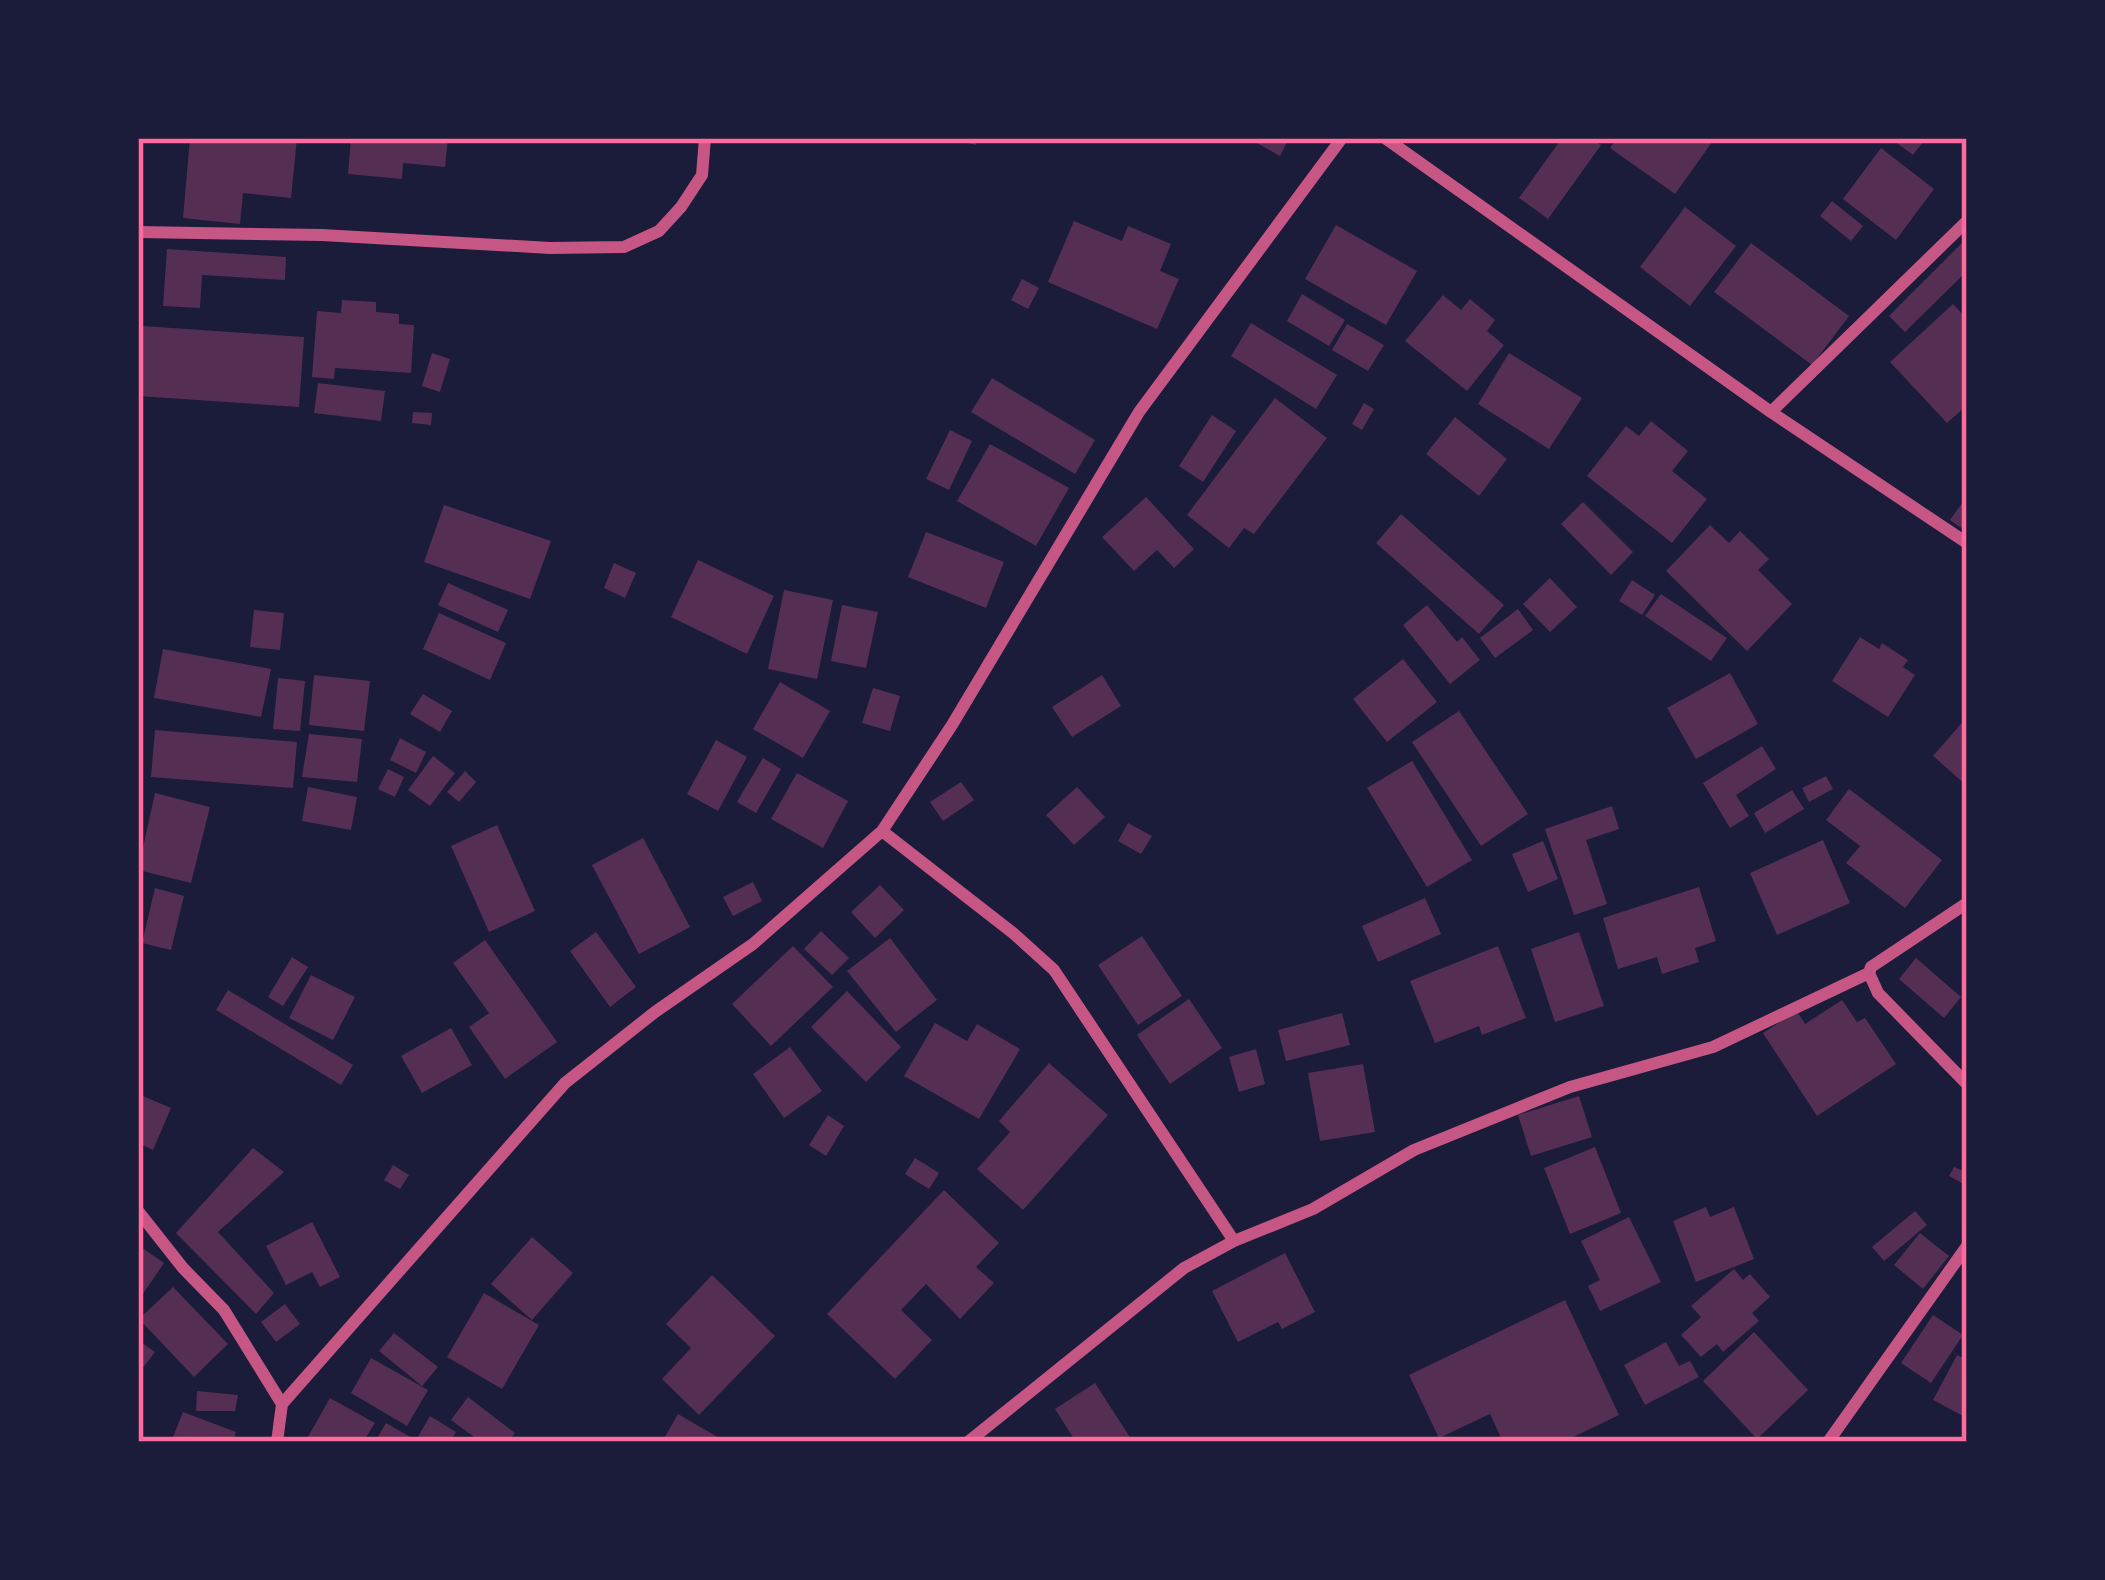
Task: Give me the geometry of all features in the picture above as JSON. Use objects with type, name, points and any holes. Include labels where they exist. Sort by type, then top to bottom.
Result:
[{"type":"street","points":[[138,232],[624,247],[658,231],[681,207],[702,175],[705,138]]},
{"type":"street","points":[[278,1442],[282,1404],[565,1083],[753,944],[882,831],[952,725],[1139,412],[1342,138]]},
{"type":"street","points":[[1385,138],[1771,412],[1967,544]]},
{"type":"street","points":[[1771,412],[1967,221]]},
{"type":"street","points":[[882,831],[1054,970],[1234,1241]]},
{"type":"street","points":[[1967,903],[1871,967],[1869,973],[1878,993],[1967,1084]]},
{"type":"street","points":[[968,1442],[1184,1268],[1234,1241],[1313,1209],[1414,1150],[1570,1087],[1713,1047],[1869,973]]},
{"type":"street","points":[[138,1211],[224,1310],[282,1404]]},
{"type":"street","points":[[1828,1442],[1967,1246]]},
{"type":"building","points":[[190,138],[297,138],[291,198],[243,193],[240,224],[183,218]]},
{"type":"building","points":[[351,138],[448,138],[445,167],[403,163],[402,179],[348,174]]},
{"type":"building","points":[[948,138],[977,138],[976,145]]},
{"type":"building","points":[[1248,138],[1289,138],[1280,156]]},
{"type":"building","points":[[1562,138],[1591,138],[1601,145],[1548,219],[1519,198]]},
{"type":"building","points":[[1617,138],[1715,138],[1675,194],[1610,148]]},
{"type":"building","points":[[1890,138],[1926,138],[1913,155]]},
{"type":"building","points":[[1881,148],[1934,189],[1896,240],[1843,199]]},
{"type":"building","points":[[1832,201],[1863,226],[1851,241],[1820,216]]},
{"type":"building","points":[[1685,207],[1736,246],[1690,306],[1640,267]]},
{"type":"building","points":[[1074,221],[1122,241],[1128,226],[1171,244],[1160,271],[1179,279],[1157,329],[1048,282]]},
{"type":"building","points":[[1336,225],[1417,271],[1386,325],[1305,279]]},
{"type":"building","points":[[1967,238],[1967,271],[1905,332],[1889,316]]},
{"type":"building","points":[[1751,243],[1849,316],[1812,365],[1714,292]]},
{"type":"building","points":[[167,249],[286,257],[285,280],[202,275],[200,308],[163,306]]},
{"type":"building","points":[[1022,279],[1039,288],[1028,309],[1011,300]]},
{"type":"building","points":[[1302,294],[1345,320],[1329,346],[1287,321]]},
{"type":"building","points":[[1443,295],[1461,310],[1470,299],[1495,320],[1487,331],[1504,345],[1467,391],[1405,341]]},
{"type":"building","points":[[342,300],[376,302],[376,312],[399,314],[399,324],[414,325],[411,373],[335,368],[334,379],[312,377],[317,311],[341,313]]},
{"type":"building","points":[[1953,304],[1967,319],[1967,405],[1947,423],[1890,362]]},
{"type":"building","points":[[1251,323],[1337,375],[1316,409],[1231,356]]},
{"type":"building","points":[[1347,324],[1384,345],[1368,371],[1332,350]]},
{"type":"building","points":[[143,326],[304,337],[299,407],[138,396]]},
{"type":"building","points":[[432,353],[450,359],[440,392],[422,386]]},
{"type":"building","points":[[1509,353],[1582,398],[1549,449],[1478,404]]},
{"type":"building","points":[[992,378],[1095,440],[1075,474],[971,412]]},
{"type":"building","points":[[318,383],[385,391],[381,421],[314,413]]},
{"type":"building","points":[[1275,398],[1327,438],[1254,534],[1244,528],[1229,548],[1187,515]]},
{"type":"building","points":[[1364,403],[1374,409],[1362,430],[1352,424]]},
{"type":"building","points":[[413,412],[432,413],[431,425],[412,423]]},
{"type":"building","points":[[1212,415],[1236,431],[1203,482],[1179,466]]},
{"type":"building","points":[[1455,417],[1507,459],[1479,496],[1426,454]]},
{"type":"building","points":[[1651,421],[1688,451],[1672,471],[1707,499],[1672,543],[1587,476],[1626,426],[1639,436]]},
{"type":"building","points":[[950,430],[972,441],[949,490],[926,479]]},
{"type":"building","points":[[990,444],[1069,488],[1036,546],[957,501]]},
{"type":"building","points":[[1967,496],[1967,532],[1950,520]]},
{"type":"building","points":[[1146,497],[1194,549],[1174,568],[1157,550],[1134,571],[1102,537]]},
{"type":"building","points":[[1583,502],[1633,552],[1611,575],[1561,524]]},
{"type":"building","points":[[444,505],[551,541],[530,599],[424,562]]},
{"type":"building","points":[[1401,514],[1504,605],[1479,634],[1376,543]]},
{"type":"building","points":[[1710,525],[1729,543],[1740,531],[1769,559],[1758,570],[1792,604],[1747,651],[1666,571]]},
{"type":"building","points":[[926,532],[1004,562],[986,608],[908,577]]},
{"type":"building","points":[[698,560],[774,596],[747,654],[671,617]]},
{"type":"building","points":[[614,563],[636,573],[625,598],[604,588]]},
{"type":"building","points":[[1550,578],[1577,607],[1550,632],[1523,604]]},
{"type":"building","points":[[1632,580],[1655,595],[1642,615],[1619,601]]},
{"type":"building","points":[[448,583],[508,610],[498,632],[438,605]]},
{"type":"building","points":[[784,590],[833,600],[817,679],[768,669]]},
{"type":"building","points":[[1661,594],[1727,638],[1711,661],[1645,616]]},
{"type":"building","points":[[842,605],[878,612],[866,668],[831,661]]},
{"type":"building","points":[[1427,605],[1457,642],[1462,637],[1480,660],[1450,684],[1403,625]]},
{"type":"building","points":[[1518,609],[1533,630],[1495,658],[1480,638]]},
{"type":"building","points":[[254,610],[284,613],[280,650],[250,647]]},
{"type":"building","points":[[439,613],[506,643],[490,680],[423,649]]},
{"type":"building","points":[[1860,637],[1879,649],[1882,643],[1908,660],[1903,667],[1915,675],[1888,717],[1832,681]]},
{"type":"building","points":[[163,649],[271,669],[261,717],[154,698]]},
{"type":"building","points":[[1403,659],[1437,702],[1387,742],[1353,699]]},
{"type":"building","points":[[1730,673],[1758,724],[1696,759],[1667,708]]},
{"type":"building","points":[[314,675],[370,681],[364,731],[309,725]]},
{"type":"building","points":[[1102,675],[1121,706],[1072,737],[1052,707]]},
{"type":"building","points":[[278,678],[305,681],[300,731],[273,729]]},
{"type":"building","points":[[780,682],[830,711],[803,758],[753,729]]},
{"type":"building","points":[[873,688],[900,696],[890,731],[862,723]]},
{"type":"building","points":[[423,694],[452,711],[440,732],[410,714]]},
{"type":"building","points":[[1459,711],[1528,814],[1481,846],[1412,742]]},
{"type":"building","points":[[1967,717],[1967,786],[1933,756]]},
{"type":"building","points":[[155,730],[297,742],[293,788],[151,777]]},
{"type":"building","points":[[309,734],[362,739],[357,782],[302,777]]},
{"type":"building","points":[[400,738],[426,752],[416,773],[390,760]]},
{"type":"building","points":[[716,740],[747,757],[718,811],[687,794]]},
{"type":"building","points":[[1762,746],[1776,769],[1736,795],[1749,816],[1730,828],[1703,783]]},
{"type":"building","points":[[433,756],[455,773],[430,806],[408,790]]},
{"type":"building","points":[[763,758],[781,769],[756,813],[737,802]]},
{"type":"building","points":[[1412,761],[1472,860],[1427,887],[1367,788]]},
{"type":"building","points":[[388,769],[404,777],[395,797],[378,789]]},
{"type":"building","points":[[465,771],[476,782],[459,802],[447,792]]},
{"type":"building","points":[[797,773],[848,801],[823,848],[771,819]]},
{"type":"building","points":[[1826,776],[1833,789],[1809,802],[1802,788]]},
{"type":"building","points":[[961,782],[974,800],[943,821],[930,802]]},
{"type":"building","points":[[308,787],[357,797],[351,830],[302,821]]},
{"type":"building","points":[[1077,787],[1105,817],[1074,845],[1046,815]]},
{"type":"building","points":[[1849,789],[1942,860],[1905,908],[1846,863],[1860,846],[1826,820]]},
{"type":"building","points":[[1792,790],[1804,809],[1765,833],[1754,813]]},
{"type":"building","points":[[155,793],[210,807],[191,883],[138,870]]},
{"type":"building","points":[[1612,806],[1619,829],[1586,840],[1607,904],[1574,915],[1545,829]]},
{"type":"building","points":[[1128,823],[1152,836],[1141,854],[1118,841]]},
{"type":"building","points":[[497,825],[535,911],[489,932],[451,846]]},
{"type":"building","points":[[643,838],[690,927],[639,954],[592,865]]},
{"type":"building","points":[[1823,840],[1850,903],[1777,935],[1750,873]]},
{"type":"building","points":[[1543,841],[1558,879],[1528,892],[1512,854]]},
{"type":"building","points":[[753,882],[762,901],[733,916],[723,897]]},
{"type":"building","points":[[880,885],[904,910],[875,938],[851,912]]},
{"type":"building","points":[[1699,887],[1716,941],[1695,948],[1699,962],[1662,974],[1657,957],[1618,969],[1603,918]]},
{"type":"building","points":[[155,888],[184,896],[171,950],[142,943]]},
{"type":"building","points":[[1425,898],[1441,934],[1378,962],[1362,926]]},
{"type":"building","points":[[821,931],[849,958],[832,975],[804,949]]},
{"type":"building","points":[[596,932],[636,987],[610,1007],[570,951]]},
{"type":"building","points":[[1579,932],[1604,1006],[1555,1022],[1531,949]]},
{"type":"building","points":[[1142,936],[1182,996],[1138,1025],[1098,965]]},
{"type":"building","points":[[890,938],[937,1000],[896,1032],[847,971]]},
{"type":"building","points":[[485,940],[557,1042],[505,1079],[469,1027],[489,1013],[453,963]]},
{"type":"building","points":[[793,946],[833,987],[771,1046],[732,1004]]},
{"type":"building","points":[[1498,946],[1526,1018],[1482,1035],[1479,1026],[1435,1043],[1410,981]]},
{"type":"building","points":[[292,957],[308,967],[283,1006],[268,997]]},
{"type":"building","points":[[1916,958],[1961,997],[1944,1018],[1899,979]]},
{"type":"building","points":[[311,975],[355,997],[333,1040],[289,1018]]},
{"type":"building","points":[[228,990],[353,1065],[341,1085],[216,1010]]},
{"type":"building","points":[[847,991],[901,1047],[866,1082],[811,1027]]},
{"type":"building","points":[[1189,999],[1222,1048],[1170,1084],[1137,1035]]},
{"type":"building","points":[[1842,1000],[1857,1022],[1865,1018],[1896,1064],[1817,1116],[1763,1033],[1797,1011],[1805,1024]]},
{"type":"building","points":[[1342,1013],[1350,1045],[1286,1061],[1278,1030]]},
{"type":"building","points":[[935,1023],[967,1041],[977,1024],[1020,1049],[979,1119],[904,1076]]},
{"type":"building","points":[[451,1028],[472,1065],[422,1093],[401,1056]]},
{"type":"building","points":[[790,1047],[822,1091],[784,1118],[753,1074]]},
{"type":"building","points":[[1256,1049],[1265,1084],[1239,1092],[1229,1057]]},
{"type":"building","points":[[1049,1063],[1108,1115],[1023,1210],[977,1169],[1010,1132],[999,1121]]},
{"type":"building","points":[[1363,1064],[1375,1132],[1320,1141],[1308,1073]]},
{"type":"building","points":[[138,1094],[171,1108],[153,1150],[138,1143]]},
{"type":"building","points":[[1579,1096],[1592,1137],[1531,1156],[1518,1115]]},
{"type":"building","points":[[828,1115],[844,1126],[826,1156],[809,1145]]},
{"type":"building","points":[[1595,1147],[1621,1213],[1570,1234],[1544,1168]]},
{"type":"building","points":[[253,1148],[284,1172],[218,1232],[274,1293],[256,1314],[176,1233]]},
{"type":"building","points":[[915,1158],[939,1173],[929,1189],[905,1174]]},
{"type":"building","points":[[393,1165],[409,1175],[400,1189],[384,1180]]},
{"type":"building","points":[[1967,1165],[1967,1186],[1949,1176],[1954,1167],[1964,1171]]},
{"type":"building","points":[[944,1190],[999,1243],[976,1267],[994,1283],[960,1319],[926,1284],[901,1310],[932,1340],[895,1379],[827,1314]]},
{"type":"building","points":[[1706,1207],[1710,1217],[1734,1207],[1754,1259],[1696,1282],[1673,1221]]},
{"type":"building","points":[[1915,1211],[1927,1225],[1884,1261],[1872,1247]]},
{"type":"building","points":[[1629,1217],[1661,1282],[1600,1311],[1588,1286],[1600,1280],[1581,1241]]},
{"type":"building","points":[[312,1222],[340,1277],[320,1287],[312,1272],[286,1285],[266,1246]]},
{"type":"building","points":[[1920,1233],[1949,1256],[1923,1289],[1894,1265]]},
{"type":"building","points":[[532,1237],[573,1273],[532,1320],[491,1284]]},
{"type":"building","points":[[138,1245],[164,1263],[138,1301]]},
{"type":"building","points":[[1285,1253],[1315,1312],[1282,1329],[1278,1322],[1238,1342],[1212,1291]]},
{"type":"building","points":[[1734,1269],[1743,1280],[1750,1274],[1770,1297],[1752,1313],[1759,1321],[1723,1352],[1717,1344],[1701,1357],[1681,1335],[1701,1317],[1691,1306]]},
{"type":"building","points":[[712,1275],[775,1336],[699,1415],[662,1379],[691,1348],[666,1324]]},
{"type":"building","points":[[173,1287],[228,1344],[194,1377],[139,1319]]},
{"type":"building","points":[[484,1293],[539,1325],[502,1389],[447,1357]]},
{"type":"building","points":[[1565,1300],[1619,1415],[1563,1442],[1503,1442],[1490,1414],[1439,1438],[1409,1375]]},
{"type":"building","points":[[285,1304],[300,1324],[276,1342],[261,1322]]},
{"type":"building","points":[[1933,1315],[1963,1335],[1931,1383],[1901,1363]]},
{"type":"building","points":[[1754,1332],[1808,1390],[1757,1439],[1703,1381]]},
{"type":"building","points":[[394,1333],[438,1367],[422,1386],[379,1351]]},
{"type":"building","points":[[138,1340],[155,1352],[142,1369],[138,1366]]},
{"type":"building","points":[[1666,1342],[1679,1366],[1690,1361],[1699,1377],[1645,1405],[1624,1365]]},
{"type":"building","points":[[1957,1355],[1967,1360],[1967,1418],[1933,1400]]},
{"type":"building","points":[[371,1358],[428,1390],[407,1426],[351,1393]]},
{"type":"building","points":[[1095,1383],[1133,1442],[1076,1442],[1055,1409]]},
{"type":"building","points":[[197,1391],[238,1395],[235,1411],[196,1411]]},
{"type":"building","points":[[468,1397],[515,1433],[508,1442],[481,1442],[451,1420]]},
{"type":"building","points":[[330,1398],[375,1423],[363,1442],[305,1442]]},
{"type":"building","points":[[183,1412],[236,1432],[233,1442],[171,1442]]},
{"type":"building","points":[[678,1414],[726,1442],[662,1442]]},
{"type":"building","points":[[430,1416],[456,1432],[450,1442],[415,1442]]},
{"type":"building","points":[[386,1423],[412,1438],[410,1442],[375,1442]]}]
